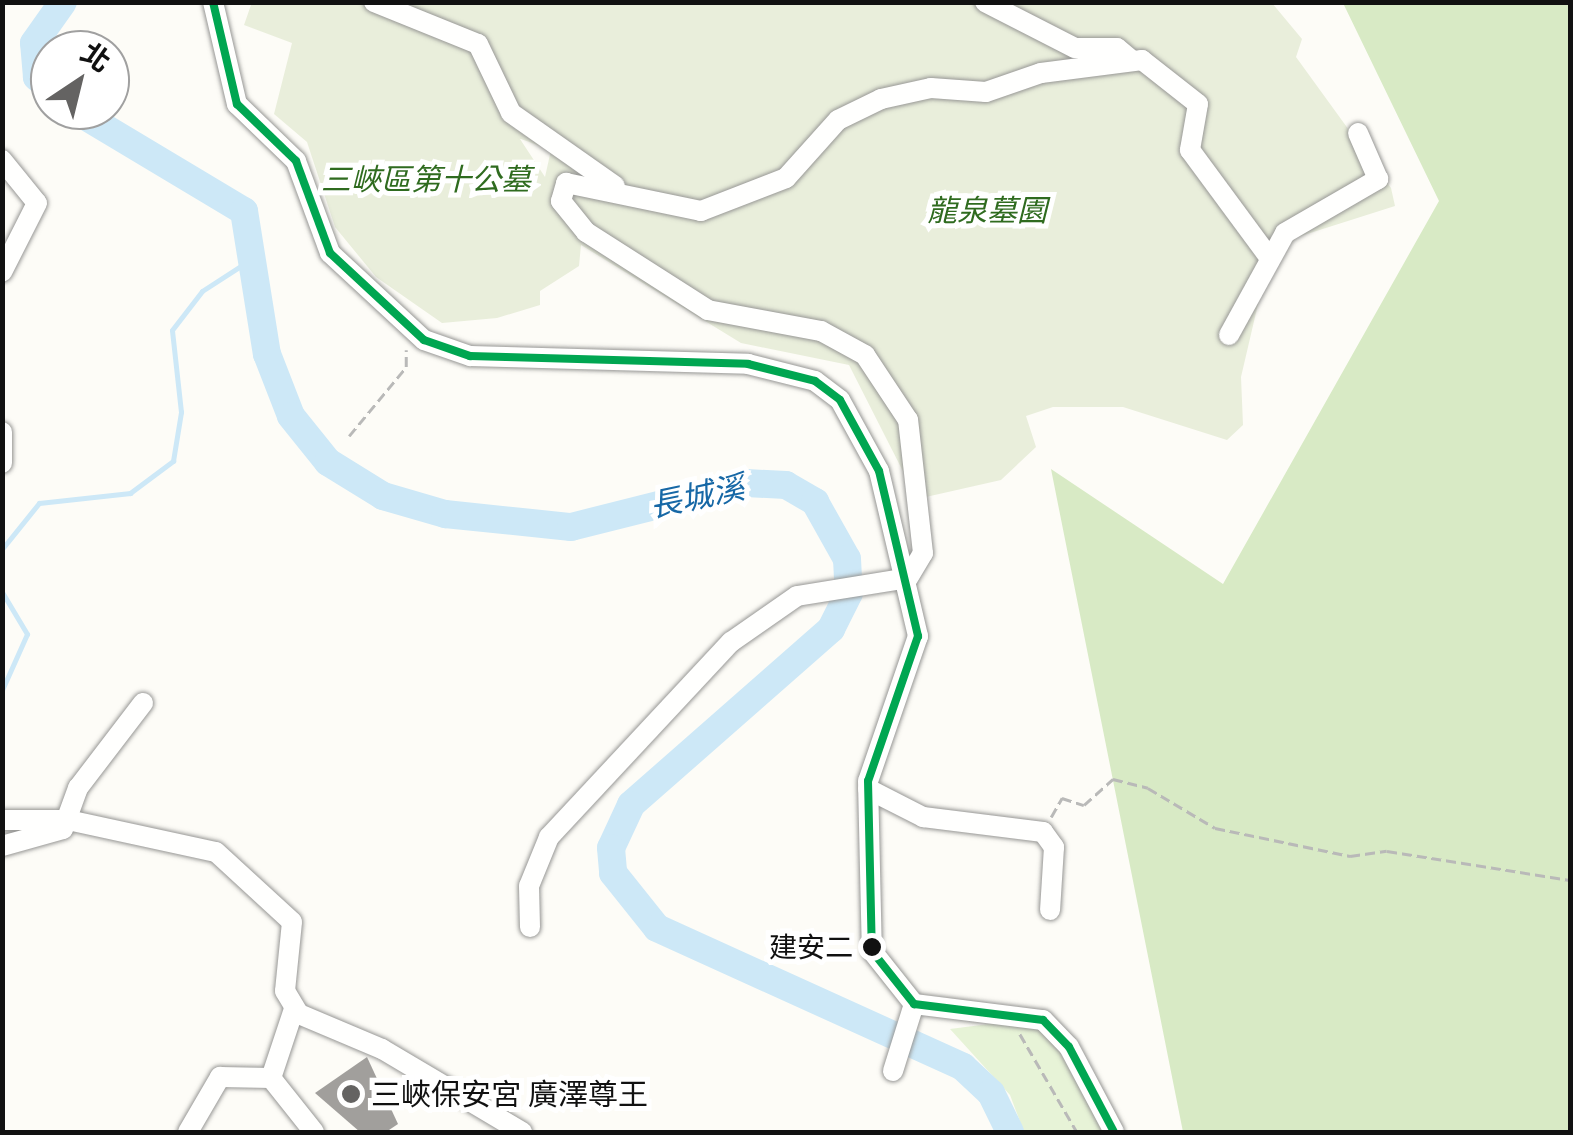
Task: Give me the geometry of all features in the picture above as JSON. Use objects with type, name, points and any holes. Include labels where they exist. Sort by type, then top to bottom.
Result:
[{"type":"street","points":[[212,2],[237,104],[296,161],[330,253],[402,322],[470,356],[656,356],[815,381],[861,427],[908,578],[914,661],[868,789],[866,927],[881,967],[914,1004],[964,1016],[1007,1011],[1057,1032],[1114,1132]]},
{"type":"street","points":[[374,2],[478,44],[511,113],[620,190]]},
{"type":"street","points":[[985,2],[1075,48],[1117,48],[1130,60]]},
{"type":"street","points":[[908,578],[923,553],[912,442],[886,376],[849,342],[821,331],[708,310],[586,232],[560,191],[574,179],[700,212],[786,178],[838,120],[881,99],[931,88],[986,92],[1041,72],[1130,60],[1164,70],[1198,104],[1190,150],[1270,256]]},
{"type":"street","points":[[1230,335],[1270,256],[1298,224],[1378,179],[1358,133]]},
{"type":"street","points":[[2,160],[37,203],[2,272]]},
{"type":"street","points":[[2,432],[2,464]]},
{"type":"street","points":[[530,926],[528,886],[549,837],[731,642],[774,608],[825,588],[908,578]]},
{"type":"street","points":[[2,846],[47,840],[68,820],[78,788],[143,703]]},
{"type":"street","points":[[868,789],[922,817],[1043,832],[1054,847],[1050,910]]},
{"type":"street","points":[[2,820],[68,820],[200,844],[246,876],[294,928],[285,984],[294,1010],[271,1078]]},
{"type":"street","points":[[893,1071],[914,1004]]},
{"type":"street","points":[[294,1010],[522,1132]]},
{"type":"street","points":[[188,1132],[220,1077],[271,1078]]},
{"type":"street","points":[[271,1078],[314,1132]]},
{"type":"path","points":[[349,436],[406,367],[393,336]]},
{"type":"path","points":[[1043,832],[1062,798],[1084,806],[1112,778],[1148,788],[1214,828],[1350,856],[1387,851],[1570,880]]},
{"type":"path","points":[[1007,1011],[1078,1132]]},
{"type":"green space","name":"龍泉墓園","points":[[252,2],[1272,3],[1302,39],[1296,57],[1391,188],[1395,206],[1285,241],[1262,287],[1241,377],[1243,425],[1227,440],[1123,407],[1053,407],[1026,416],[1036,447],[1001,480],[917,499],[849,365],[741,343],[581,245],[579,266],[540,291],[540,305],[497,318],[442,323],[376,277],[335,227],[307,142],[274,114],[292,43],[244,25]],"holes":[[[520,139],[521,139],[551,150],[545,177]]]},
{"type":"green space","points":[[1343,3],[1570,3],[1570,1132],[1183,1132],[1051,469],[1223,584],[1439,201]]},
{"type":"green space","points":[[1020,1020],[1051,1036],[1103,1132],[1024,1132],[1010,1095],[950,1029]]},
{"type":"building","name":"三峽保安宮 廣澤尊王","points":[[367,1057],[398,1124],[386,1132],[360,1132],[315,1093]]},
{"type":"waterway","name":"長城溪","points":[[43,30],[63,2]]},
{"type":"waterway","name":"長城溪","points":[[108,130],[244,211],[267,354],[291,416],[328,462],[383,496],[445,514],[571,527],[746,483],[786,485],[815,502],[847,559],[849,593],[831,629],[631,805],[611,848],[613,873],[657,928],[963,1067],[991,1093],[1010,1132]]},
{"type":"waterway","points":[[2,549],[39,503],[130,493],[173,461],[181,412],[172,330],[202,291],[253,258]]},
{"type":"waterway","points":[[2,592],[27,634],[2,690]]},
{"type":"transit line","points":[[213,2],[237,104],[296,161],[330,253],[424,340],[470,356],[748,364],[815,381],[840,400],[879,471],[918,636],[868,781],[872,951],[914,1004],[1043,1020],[1069,1047],[1114,1132]]},
{"type":"place","name":"建安二","points":[[872,947]]},
{"type":"place","name":"三峽保安宮 廣澤尊王","points":[[351,1094]]},
{"type":"park label","name":"三峽區第十公墓","points":[[426,179]]}]
